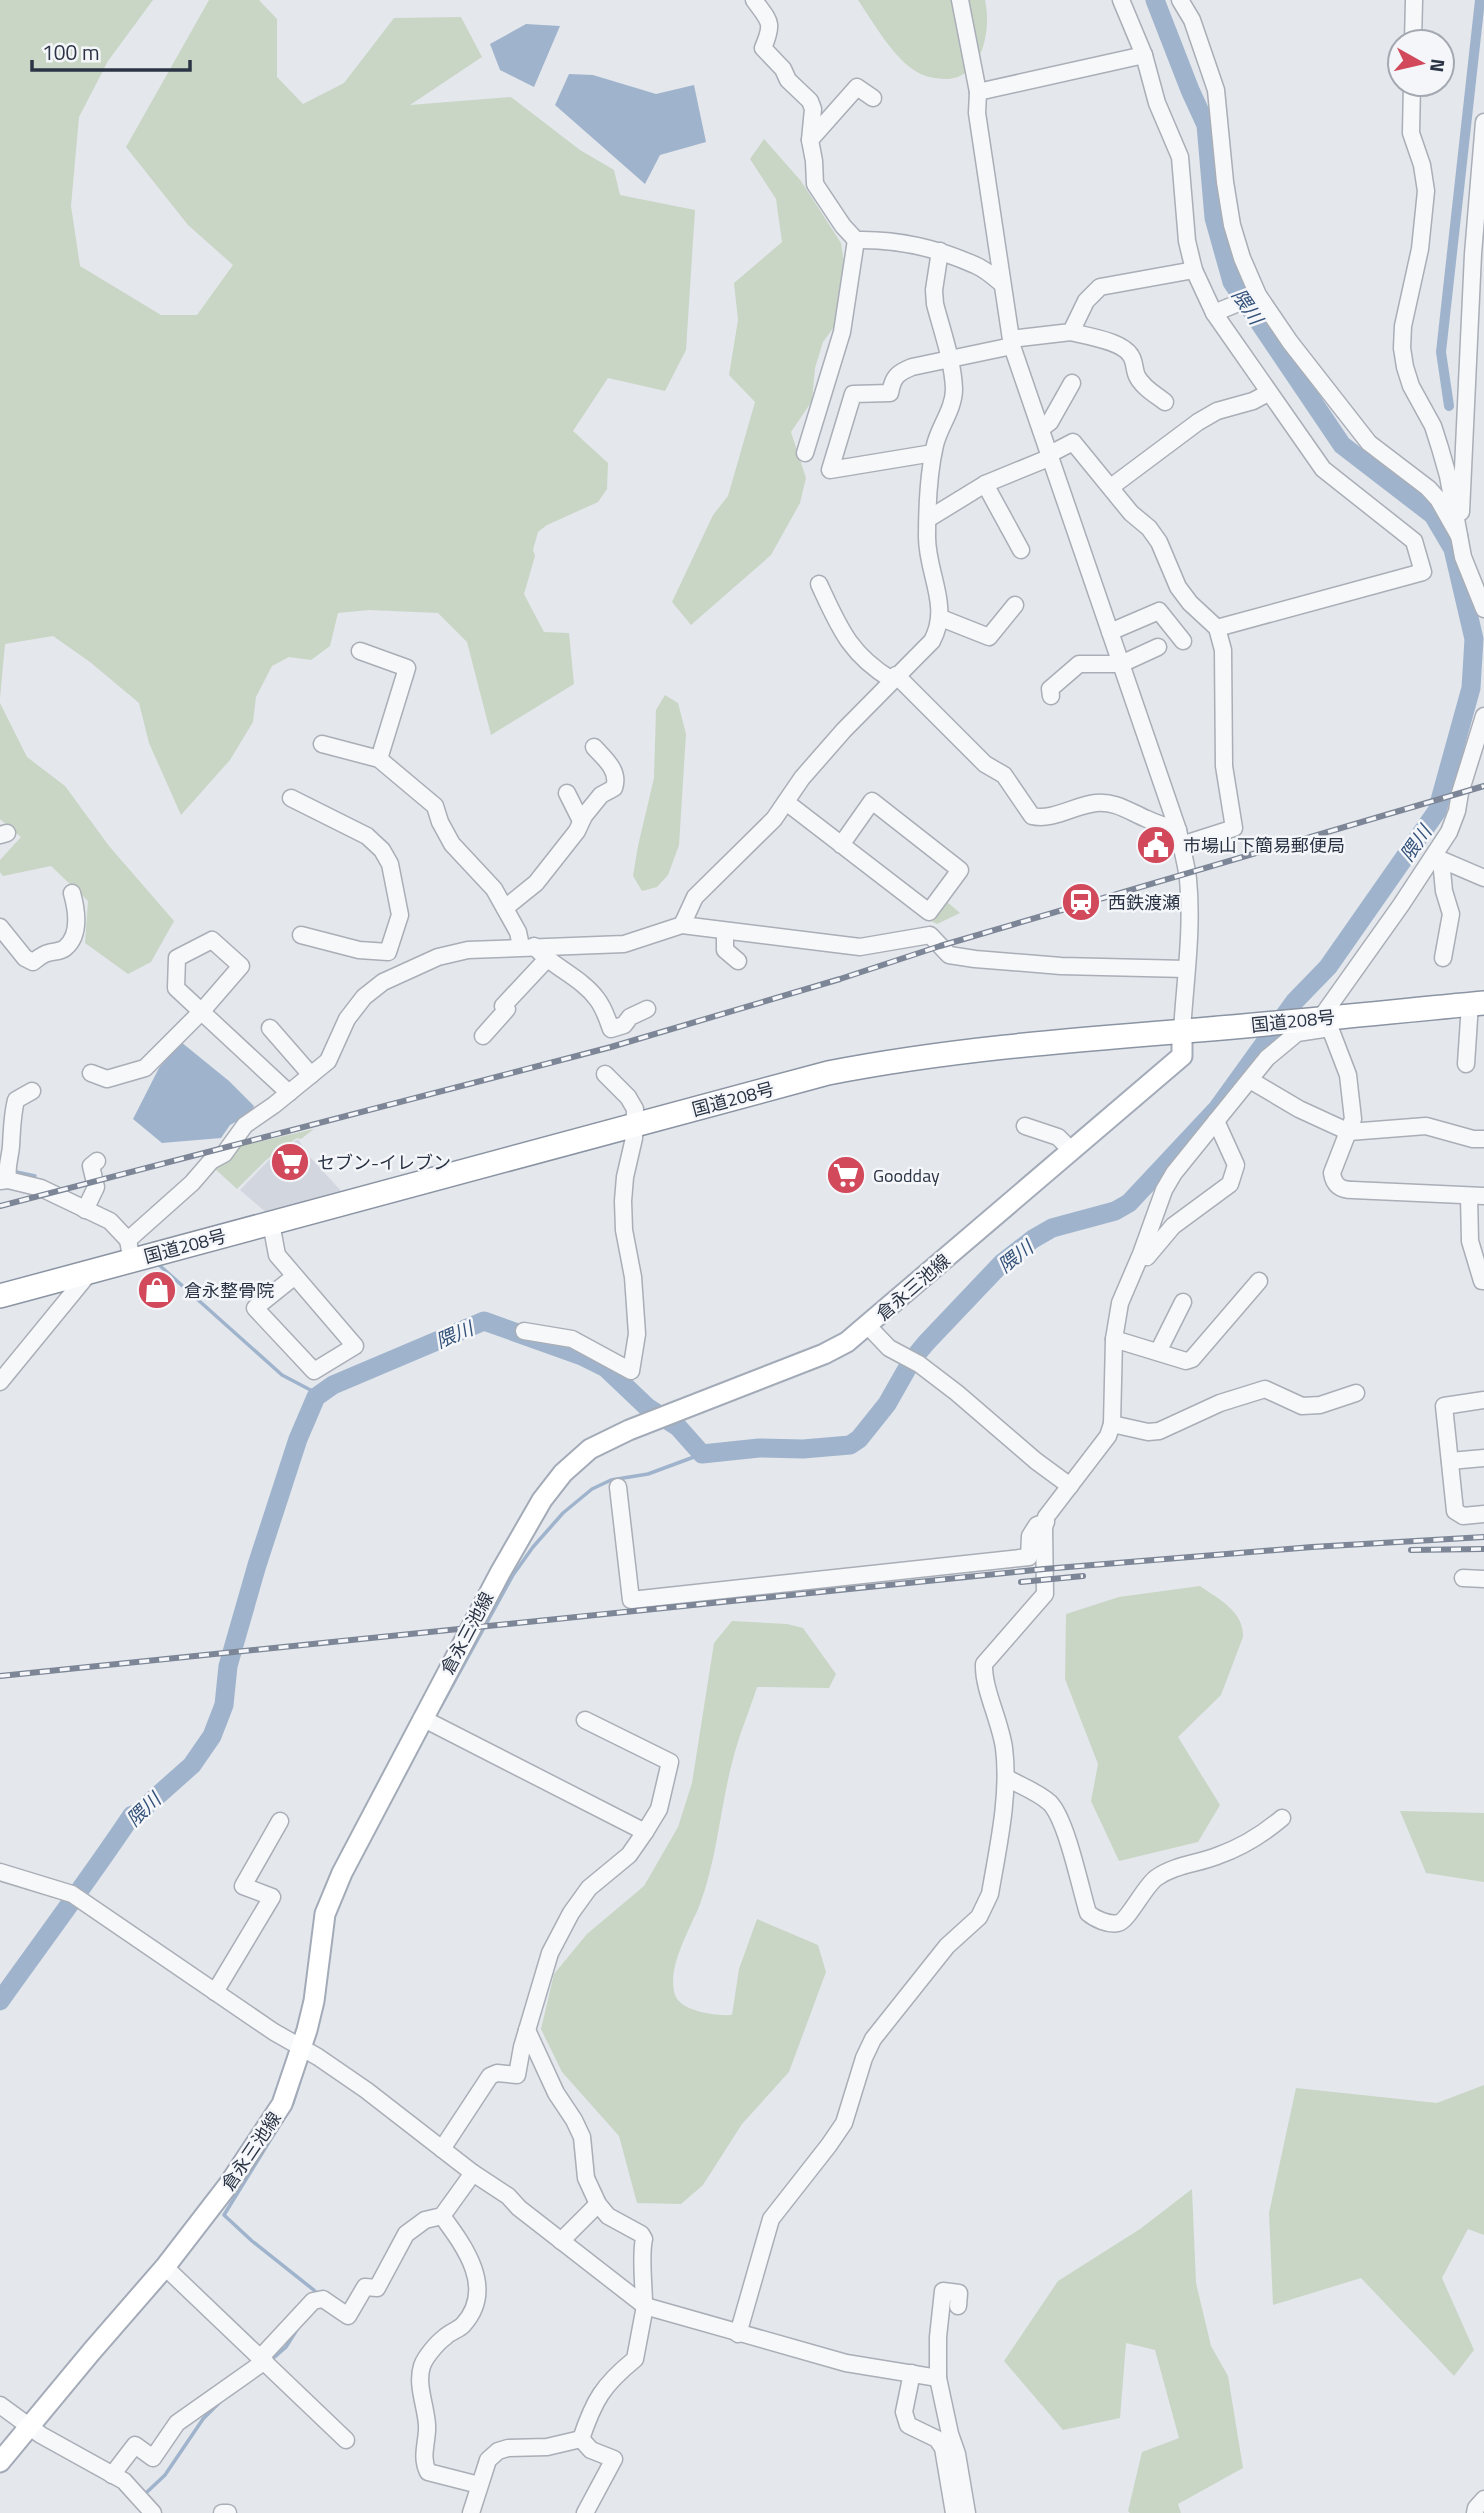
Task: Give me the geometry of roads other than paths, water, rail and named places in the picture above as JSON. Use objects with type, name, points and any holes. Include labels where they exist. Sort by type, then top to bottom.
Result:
[{"type":"highway","name":"国道208号","points":[[0,1296],[90,1272],[142,1252],[271,1223],[828,1073],[890,1061],[1082,1039],[1324,1021],[1477,1003]]},
{"type":"main road","name":"倉永三池線","points":[[0,2462],[165,2267],[229,2184],[282,2104],[302,2048],[314,2001],[325,1914],[342,1873],[422,1718],[542,1500],[563,1473],[590,1449],[629,1430],[824,1354],[847,1342],[1182,1056],[1182,1031]]},
{"type":"street","points":[[754,0],[771,22],[763,48],[783,69],[788,80],[810,101],[813,109],[810,140],[815,184],[842,226],[856,240],[884,240],[940,251],[977,265],[1002,284]]},
{"type":"street","points":[[960,0],[978,92],[977,113],[1011,342],[1179,838],[1188,882],[1182,1031]]},
{"type":"street","points":[[1121,0],[1144,55],[1157,103],[1180,157],[1188,241],[1194,270],[1214,313],[1323,470],[1414,541],[1423,572],[1217,628]]},
{"type":"street","points":[[1181,0],[1192,20],[1216,90],[1232,225],[1254,296],[1369,443],[1428,488],[1438,499],[1459,536]]},
{"type":"street","points":[[1192,20],[1195,0]]},
{"type":"street","points":[[1413,28],[1414,0]]},
{"type":"street","points":[[978,92],[1144,55]]},
{"type":"street","points":[[810,140],[857,87],[873,98]]},
{"type":"street","points":[[1412,98],[1411,134],[1422,165],[1426,191],[1420,249],[1403,326],[1402,348],[1411,386],[1433,426],[1448,476],[1463,557],[1484,609]]},
{"type":"street","points":[[1459,536],[1479,254],[1484,122]]},
{"type":"street","points":[[805,453],[842,332],[856,240]]},
{"type":"street","points":[[682,925],[695,897],[774,819],[802,778],[844,730],[932,641],[938,630],[941,605],[929,566],[929,473],[954,391],[934,297],[940,251]]},
{"type":"street","points":[[1071,332],[1086,300],[1100,287],[1194,270]]},
{"type":"street","points":[[1214,313],[1254,296]]},
{"type":"street","points":[[933,453],[830,470],[853,394],[890,393],[892,379],[899,372],[1011,342],[1071,332],[1104,340],[1126,349],[1132,356],[1136,375],[1142,384],[1165,402]]},
{"type":"street","points":[[1041,429],[1049,422],[1072,383]]},
{"type":"street","points":[[1111,487],[1198,422],[1217,411],[1253,401],[1268,393]]},
{"type":"street","points":[[819,584],[842,635],[876,670],[894,678],[985,764],[1004,775],[1032,816],[1041,818],[1094,803],[1105,803],[1124,807],[1179,838],[1234,828],[1224,766],[1223,650],[1217,628],[1190,603],[1178,587],[1159,542],[1149,528],[1130,513],[1073,442],[1050,456],[985,484],[928,519]]},
{"type":"street","points":[[985,484],[1021,550]]},
{"type":"street","points":[[941,618],[989,638],[1015,606]]},
{"type":"street","points":[[1110,632],[1159,611],[1183,641]]},
{"type":"street","points":[[1051,696],[1050,689],[1079,664],[1121,664],[1158,647]]},
{"type":"street","points":[[360,651],[407,668],[379,760]]},
{"type":"street","points":[[738,2334],[771,2219],[844,2123],[873,2039],[947,1946],[979,1917],[990,1894],[1007,1778],[999,1720],[984,1677],[984,1664],[1045,1594],[1043,1580],[1046,1517],[1108,1436],[1112,1424],[1114,1339],[1120,1303],[1164,1190],[1174,1173],[1267,1058],[1297,1033],[1324,1021],[1438,859],[1457,811],[1484,716]]},
{"type":"street","points":[[322,744],[379,760],[435,806],[452,844],[494,889],[528,946],[596,997],[611,1029],[624,1025],[629,1017],[647,1009]]},
{"type":"street","points":[[505,908],[536,883],[601,795],[614,788],[617,780],[614,771],[594,747]]},
{"type":"street","points":[[567,793],[581,821]]},
{"type":"street","points":[[291,798],[367,836],[382,850],[390,864],[400,915],[388,952]]},
{"type":"street","points":[[786,802],[841,845],[929,912],[960,870],[872,801],[841,845]]},
{"type":"street","points":[[1438,859],[1484,878]]},
{"type":"street","points":[[1438,859],[1451,914],[1443,958]]},
{"type":"street","points":[[0,927],[25,958],[33,961],[46,953],[57,952],[65,948],[75,932],[72,893]]},
{"type":"street","points":[[32,1091],[16,1100],[4,1180],[41,1188],[110,1221],[142,1252],[192,1183],[211,1161],[224,1154],[245,1125],[328,1061],[347,1019],[364,997],[383,982],[438,957],[468,950],[624,944],[682,925],[860,947],[930,935],[948,955],[993,962],[1186,969]]},
{"type":"street","points":[[725,931],[725,950],[738,961]]},
{"type":"street","points":[[301,935],[359,950],[388,952],[408,970]]},
{"type":"street","points":[[91,1073],[107,1079],[145,1068],[202,1011],[241,966],[212,940],[177,958],[176,988],[202,1011],[289,1093]]},
{"type":"street","points":[[483,1035],[507,1009],[503,1006],[546,960]]},
{"type":"street","points":[[1466,1064],[1477,1003]]},
{"type":"street","points":[[1324,1021],[1348,1075],[1353,1119],[1332,1173],[1333,1180],[1344,1190],[1477,1196],[1470,1241],[1484,1281]]},
{"type":"street","points":[[270,1028],[311,1075]]},
{"type":"street","points":[[524,1331],[572,1339],[631,1371],[637,1334],[623,1201],[635,1109],[628,1097],[605,1074]]},
{"type":"street","points":[[1250,1080],[1299,1109],[1349,1132],[1426,1126],[1473,1139],[1484,1139]]},
{"type":"street","points":[[1141,1254],[1147,1257],[1173,1226],[1230,1184],[1236,1165],[1216,1121]]},
{"type":"street","points":[[1025,1126],[1058,1137],[1072,1151]]},
{"type":"street","points":[[85,1210],[96,1187],[91,1166],[97,1161]]},
{"type":"street","points":[[271,1223],[277,1255],[295,1276],[355,1346],[314,1371],[256,1308],[295,1276]]},
{"type":"street","points":[[0,1382],[90,1272]]},
{"type":"street","points":[[1114,1339],[1186,1361],[1192,1359],[1259,1281]]},
{"type":"street","points":[[1158,1352],[1183,1302]]},
{"type":"street","points":[[868,1326],[889,1348],[919,1364],[1070,1486]]},
{"type":"street","points":[[1112,1424],[1148,1432],[1159,1431],[1220,1403],[1265,1389],[1302,1406],[1320,1405],[1356,1393]]},
{"type":"street","points":[[1484,1400],[1444,1406],[1455,1511],[1463,1516],[1484,1514]]},
{"type":"street","points":[[1450,1461],[1484,1458]]},
{"type":"street","points":[[618,1487],[631,1600],[1029,1557],[1030,1536],[1037,1525],[1046,1522]]},
{"type":"street","points":[[1463,1578],[1484,1579]]},
{"type":"street","points":[[422,1718],[645,1832]]},
{"type":"street","points":[[442,2149],[490,2076],[497,2073],[517,2075],[550,1953],[589,1888],[629,1855],[659,1809],[670,1762],[585,1720]]},
{"type":"street","points":[[1007,1778],[1042,1796],[1052,1806],[1064,1830],[1088,1913],[1116,1924],[1122,1921],[1154,1880],[1177,1867],[1218,1856],[1248,1842],[1282,1818]]},
{"type":"street","points":[[215,1993],[272,1897],[243,1886],[280,1821]]},
{"type":"street","points":[[0,1872],[72,1894],[215,1993],[366,2090],[508,2196],[519,2208],[645,2306],[846,2363],[938,2378]]},
{"type":"street","points":[[527,2030],[556,2093],[582,2137],[586,2178],[598,2204],[608,2216],[641,2234],[644,2239],[642,2250],[645,2306],[635,2359],[613,2377],[593,2405],[581,2439]]},
{"type":"street","points":[[112,2475],[135,2445],[153,2458],[177,2423],[263,2359],[313,2301],[323,2299],[348,2316],[365,2287],[377,2288],[406,2234],[425,2220],[442,2216],[474,2173]]},
{"type":"street","points":[[561,2241],[598,2204]]},
{"type":"street","points":[[442,2216],[461,2242],[475,2270],[479,2292],[462,2326],[444,2337],[422,2364],[420,2378],[428,2426],[424,2462],[428,2472],[479,2485]]},
{"type":"street","points":[[165,2267],[346,2440]]},
{"type":"street","points":[[958,2305],[958,2293],[943,2291],[938,2337],[938,2378],[957,2454],[967,2513]]},
{"type":"street","points":[[912,2373],[904,2412],[908,2425],[937,2439],[943,2448],[954,2513]]},
{"type":"street","points":[[0,2405],[124,2482],[153,2513]]},
{"type":"street","points":[[471,2513],[488,2460],[498,2451],[508,2448],[547,2447],[581,2439]]},
{"type":"street","points":[[581,2439],[591,2450],[614,2459],[585,2513]]},
{"type":"street","points":[[1475,2513],[1484,2499]]},
{"type":"street","points":[[222,2513],[228,2513]]},
{"type":"water","points":[[526,24],[560,26],[534,87],[500,70],[490,44]]},
{"type":"water","points":[[569,74],[593,75],[656,94],[694,85],[706,142],[660,155],[645,184],[555,105]]},
{"type":"water","points":[[181,1042],[229,1081],[254,1106],[250,1114],[230,1125],[221,1138],[162,1143],[133,1119],[159,1068]]},
{"type":"waterway","name":"隈川","points":[[0,2001],[132,1815],[137,1814],[192,1765],[212,1736],[224,1705],[228,1666],[257,1565],[298,1439],[316,1397],[333,1385],[484,1321],[582,1356],[606,1368],[647,1407],[678,1427],[702,1454],[759,1448],[803,1449],[850,1445],[859,1439],[887,1404],[912,1360],[926,1343],[1002,1263],[1052,1228],[1115,1211],[1129,1203],[1217,1109],[1295,1001],[1328,967],[1437,811],[1471,688],[1474,639],[1453,549],[1433,515],[1342,445],[1232,282],[1214,218],[1206,125],[1155,0]]},
{"type":"waterway","points":[[1449,406],[1441,352],[1480,0]]},
{"type":"waterway","points":[[12,1171],[35,1176]]},
{"type":"waterway","points":[[158,1264],[282,1375],[320,1395]]},
{"type":"waterway","points":[[440,1708],[513,1575],[563,1513],[592,1489],[611,1480],[648,1474],[702,1454]]},
{"type":"waterway","points":[[306,2061],[293,2103],[224,2215],[315,2291],[314,2297]]},
{"type":"waterway","points":[[269,2362],[286,2347],[298,2328]]},
{"type":"waterway","points":[[147,2492],[165,2475],[203,2419],[220,2402]]},
{"type":"railway","points":[[0,1206],[611,1047],[840,979],[940,946],[1484,786]]},
{"type":"railway","points":[[0,1676],[1044,1569],[1312,1547],[1484,1537]]},
{"type":"railway","points":[[1411,1550],[1484,1549]]},
{"type":"railway","points":[[1021,1582],[1083,1576]]},
{"type":"place","name":"市場山下簡易郵便局","points":[[1156,845]]},
{"type":"place","name":"西鉄渡瀬","points":[[1081,902]]},
{"type":"place","name":"セブン-イレブン","points":[[290,1162]]},
{"type":"place","name":"Goodday","points":[[846,1175]]},
{"type":"place","name":"倉永整骨院","points":[[157,1290]]}]
